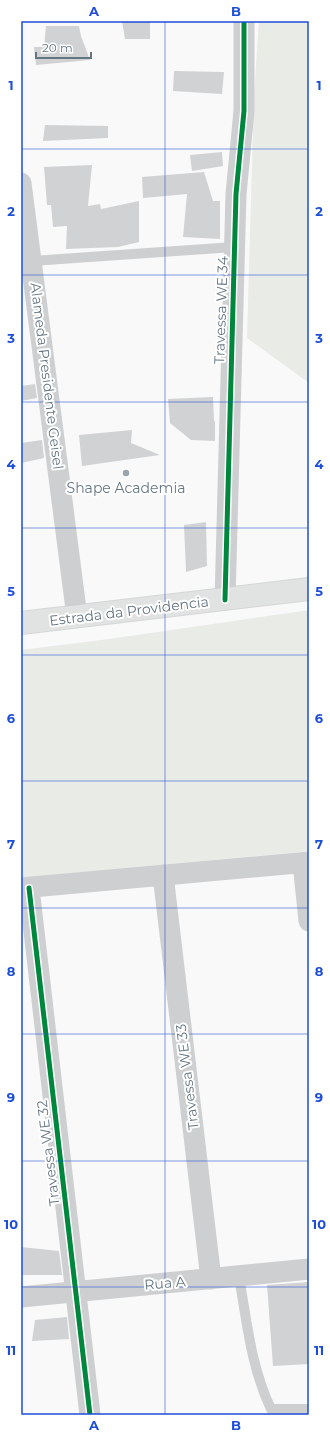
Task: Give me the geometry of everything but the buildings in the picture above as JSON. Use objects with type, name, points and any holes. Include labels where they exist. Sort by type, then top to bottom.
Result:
[{"type":"main road","name":"Estrada da Providencia","points":[[21,623],[309,589]]},
{"type":"street","name":"Travessa WE 34","points":[[225,600],[236,194],[244,111],[244,21]]},
{"type":"street","name":"Alameda Presidente Geisel","points":[[21,183],[77,617]]},
{"type":"street","points":[[25,888],[306,863],[309,921]]},
{"type":"street","name":"Travessa WE 33","points":[[163,875],[211,1279]]},
{"type":"street","name":"Travessa WE 32","points":[[25,888],[76,1290],[90,1415]]},
{"type":"street","name":"Rua A","points":[[21,1297],[76,1290],[239,1277],[309,1268]]},
{"type":"lane","points":[[32,261],[234,246]]},
{"type":"lane","points":[[239,1277],[246,1329],[260,1387],[271,1412],[309,1409]]},
{"type":"shaded area","points":[[259,21],[309,21],[309,383],[247,338],[254,95]]},
{"type":"shaded area","points":[[309,610],[309,851],[21,878],[21,650],[109,639]]},
{"type":"cycle path","points":[[225,600],[236,194],[244,111],[244,21]]},
{"type":"cycle path","points":[[29,888],[90,1415]]},
{"type":"place","name":"Shape Academia","points":[[126,473]]}]
